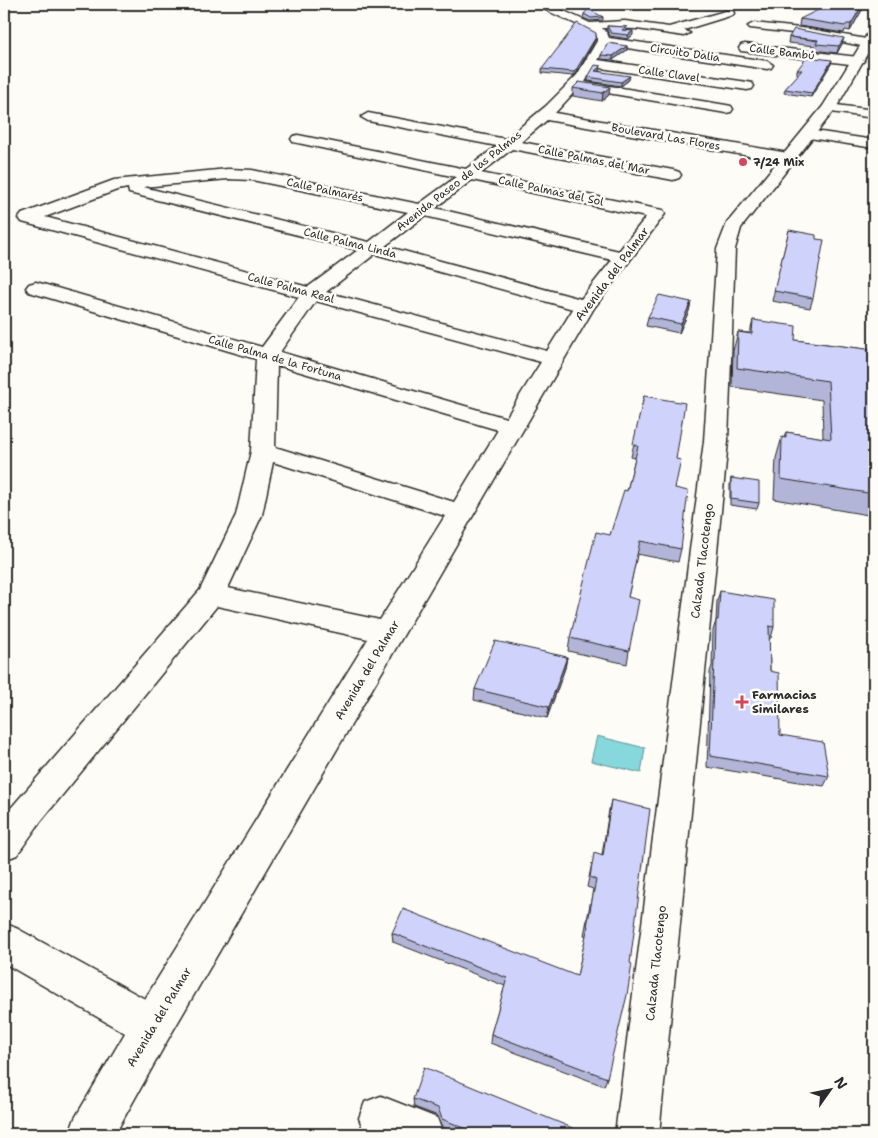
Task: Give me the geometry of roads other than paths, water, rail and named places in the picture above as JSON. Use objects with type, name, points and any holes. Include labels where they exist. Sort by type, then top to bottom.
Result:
[{"type":"street","points":[[541,4],[589,26],[603,35],[603,41]]},
{"type":"street","points":[[670,30],[729,13]]},
{"type":"street","points":[[589,26],[614,23],[684,33]]},
{"type":"street","points":[[754,26],[810,32],[866,46]]},
{"type":"street","name":"Circuito Dalia","points":[[576,84],[723,112],[769,62],[603,41]]},
{"type":"street","name":"Avenida Paseo de las Palmas","points":[[267,356],[311,294],[509,144],[547,112],[576,84],[603,41]]},
{"type":"street","name":"Calle Bambú","points":[[735,46],[866,46]]},
{"type":"street","name":"Calzada Tlacotengo","points":[[637,1134],[716,441],[726,249],[733,227],[830,108],[866,46]]},
{"type":"street","name":"Calle Clavel","points":[[590,63],[747,86]]},
{"type":"street","points":[[830,108],[874,114]]},
{"type":"street","name":"Boulevard Las Flores","points":[[547,112],[797,148],[874,144]]},
{"type":"street","name":"Calle Palmas del Mar","points":[[368,117],[673,175]]},
{"type":"street","name":"Calle Palmas del Sol","points":[[298,139],[657,214]]},
{"type":"street","name":"Calle Palmarés","points":[[28,218],[114,185],[228,174],[252,175],[421,210],[623,257]]},
{"type":"street","name":"Calle Palma Linda","points":[[114,185],[372,248],[585,306]]},
{"type":"street","name":"Avenida del Palmar","points":[[91,1134],[152,1026],[585,306],[657,214]]},
{"type":"street","name":"Calle Palma Real","points":[[28,218],[554,359]]},
{"type":"street","name":"Calle Palma de la Fortuna","points":[[36,288],[513,427]]},
{"type":"street","points":[[4,844],[29,810],[211,595],[249,515],[263,451],[267,356]]},
{"type":"street","points":[[263,451],[462,513]]},
{"type":"street","points":[[211,595],[390,633]]},
{"type":"street","points":[[4,942],[152,1026]]},
{"type":"street","points":[[381,1118],[421,1134]]},
{"type":"water","points":[[597,736],[645,748],[641,773],[591,761]]},
{"type":"place","name":"7/24 Mix","points":[[743,162]]},
{"type":"place","name":"Farmacias Similares","points":[[742,702]]}]
